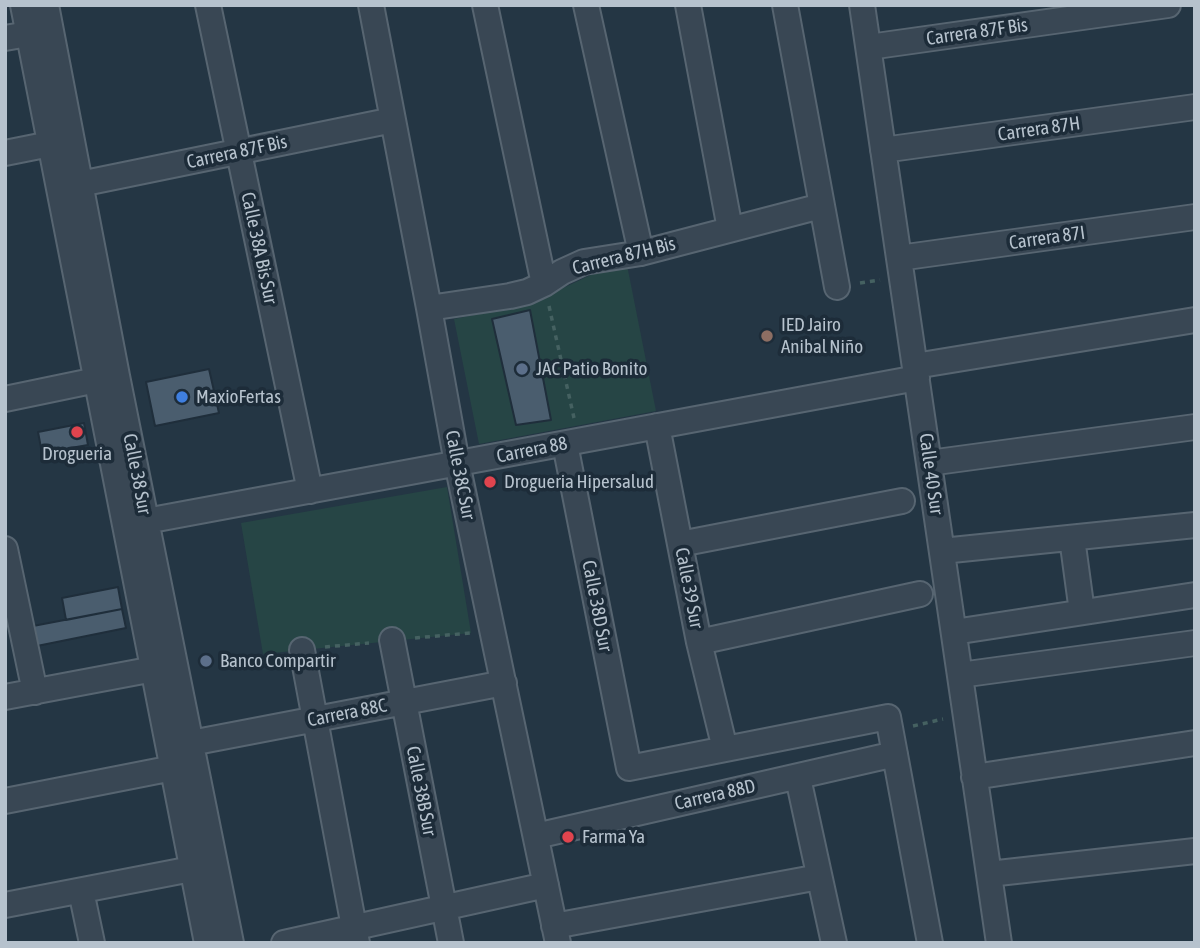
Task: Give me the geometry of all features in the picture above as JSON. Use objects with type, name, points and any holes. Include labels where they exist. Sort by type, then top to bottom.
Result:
[{"type":"street","name":"Calle 38 Sur","points":[[23,5],[17,36],[50,144],[107,378],[146,521],[191,743],[204,867],[207,943]]},
{"type":"street","name":"Calle 38 Sur","points":[[46,5],[80,184],[107,378],[154,669],[173,768],[231,943]]},
{"type":"street","name":"Calle 38A Bis Sur","points":[[208,5],[310,491]]},
{"type":"street","name":"Calle 38C Sur","points":[[371,5],[457,463],[556,934]]},
{"type":"street","points":[[485,5],[544,284]]},
{"type":"street","points":[[586,5],[641,253]]},
{"type":"street","points":[[688,5],[730,229]]},
{"type":"street","points":[[785,5],[837,287]]},
{"type":"street","name":"Calle 40 Sur","points":[[862,5],[999,943]]},
{"type":"street","name":"Carrera 87F Bis","points":[[869,47],[1168,5]]},
{"type":"street","name":"Carrera 87H","points":[[883,150],[1195,107]]},
{"type":"street","name":"Carrera 87F Bis","points":[[80,184],[393,120]]},
{"type":"street","points":[[5,153],[50,144]]},
{"type":"street","name":"Carrera 87H Bis","points":[[429,308],[527,292],[584,262],[641,253],[821,206]]},
{"type":"street","name":"Carrera 87I","points":[[900,268],[1195,217]]},
{"type":"street","name":"Carrera 88","points":[[146,521],[657,426],[916,372],[1195,320]]},
{"type":"street","points":[[5,399],[107,378]]},
{"type":"street","name":"Calle 39 Sur","points":[[657,426],[699,642],[726,749]]},
{"type":"street","points":[[929,463],[1195,427]]},
{"type":"street","name":"Calle 38D Sur","points":[[572,442],[629,768],[726,749]]},
{"type":"street","points":[[680,544],[902,501]]},
{"type":"street","points":[[942,551],[1195,526]]},
{"type":"street","points":[[1072,538],[1082,612]]},
{"type":"street","points":[[5,549],[35,692]]},
{"type":"street","points":[[699,642],[920,594]]},
{"type":"street","points":[[954,632],[1195,595]]},
{"type":"street","name":"Calle 38B Sur","points":[[392,640],[450,943]]},
{"type":"street","points":[[960,675],[1195,643]]},
{"type":"street","points":[[302,650],[355,935]]},
{"type":"street","points":[[5,697],[154,669]]},
{"type":"street","name":"Carrera 88C","points":[[191,743],[504,683]]},
{"type":"street","points":[[726,749],[888,717],[930,943]]},
{"type":"street","points":[[974,777],[1195,743]]},
{"type":"street","name":"Carrera 88D","points":[[536,836],[895,754]]},
{"type":"street","points":[[5,801],[173,768]]},
{"type":"street","points":[[800,787],[834,943]]},
{"type":"street","points":[[989,874],[1195,851]]},
{"type":"street","points":[[5,905],[204,867]]},
{"type":"street","points":[[556,934],[819,877]]},
{"type":"street","points":[[284,943],[355,935],[444,908],[546,885]]},
{"type":"street","points":[[81,891],[92,943]]},
{"type":"path","points":[[837,287],[900,268]]},
{"type":"path","points":[[544,284],[572,442]]},
{"type":"green space","points":[[627,265],[656,411],[479,444],[454,319],[529,304],[593,274]]},
{"type":"green space","points":[[447,487],[471,633],[263,654],[241,523]]},
{"type":"building","name":"JAC Patio Bonito","points":[[530,310],[551,420],[516,425],[492,319]]},
{"type":"building","name":"MaxioFertas","points":[[209,369],[219,413],[155,426],[146,382]]},
{"type":"building","points":[[84,423],[88,445],[42,453],[38,432]]},
{"type":"building","points":[[118,587],[122,609],[66,620],[62,598]]},
{"type":"building","points":[[122,609],[126,628],[37,646],[33,626]]},
{"type":"place","name":"IED Jairo Anibal Niño","points":[[767,336]]},
{"type":"place","name":"JAC Patio Bonito","points":[[522,369]]},
{"type":"place","name":"MaxioFertas","points":[[182,397]]},
{"type":"place","name":"Drogueria","points":[[77,432]]},
{"type":"place","name":"Drogueria Hipersalud","points":[[490,482]]},
{"type":"place","name":"Banco Compartir","points":[[206,661]]},
{"type":"place","name":"Farma Ya","points":[[568,837]]}]
